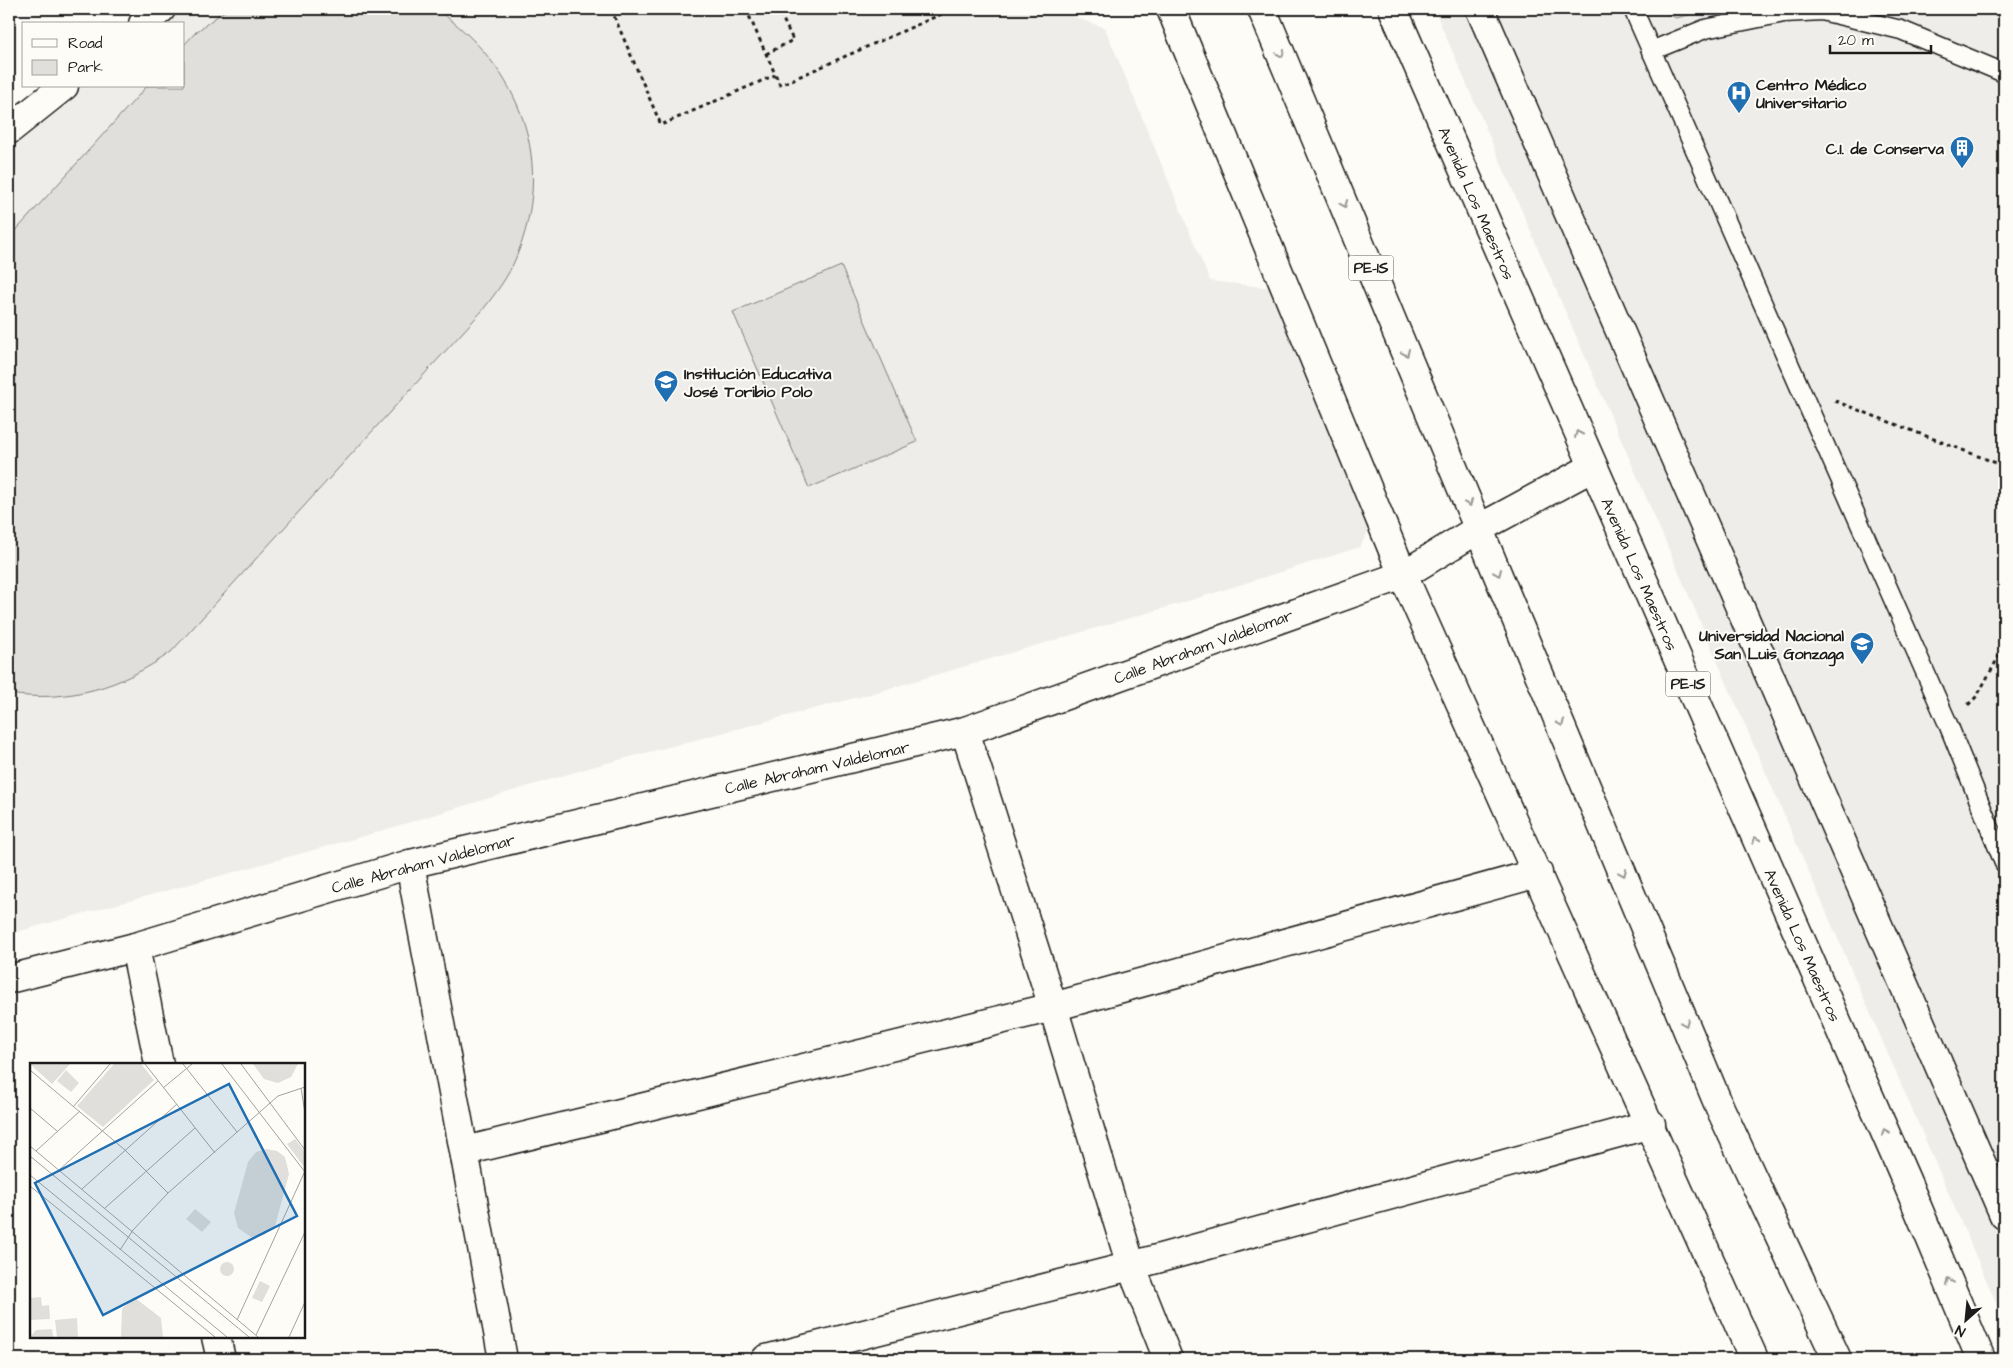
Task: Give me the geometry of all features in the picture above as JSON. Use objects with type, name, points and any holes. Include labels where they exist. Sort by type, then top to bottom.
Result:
[{"type":"main road","points":[[145,22],[161,9]]},
{"type":"main road","points":[[1171,9],[1403,575],[1651,1124],[1754,1359]]},
{"type":"main road","name":"PE-1S","points":[[1262,9],[1480,528],[1720,1108],[1837,1359]]},
{"type":"main road","name":"Avenida Los Maestros","points":[[1393,9],[1906,1180],[1981,1359]]},
{"type":"main road","points":[[1480,9],[2004,1215]]},
{"type":"main road","points":[[9,130],[62,88]]},
{"type":"main road","name":"Calle Abraham Valdelomar","points":[[9,979],[135,947],[410,864],[966,731],[1403,575],[1480,528],[1593,468]]},
{"type":"main road","points":[[966,731],[1131,1266],[1168,1359]]},
{"type":"main road","points":[[410,864],[503,1359]]},
{"type":"main road","points":[[465,1151],[1052,1007],[1538,873]]},
{"type":"main road","points":[[135,947],[159,1063]]},
{"type":"main road","points":[[766,1359],[1131,1266],[1651,1124]]},
{"type":"main road","points":[[216,1338],[220,1359]]},
{"type":"lane","points":[[1633,9],[1948,724],[2004,863]]},
{"type":"lane","points":[[1651,51],[1705,29],[1784,13],[1823,10],[1901,30],[2004,73]]},
{"type":"path","points":[[611,9],[661,124],[775,75]]},
{"type":"path","points":[[746,9],[780,86],[953,9]]},
{"type":"path","points":[[766,54],[792,40],[778,9]]},
{"type":"path","points":[[1799,387],[2004,466]]},
{"type":"path","points":[[1948,724],[1977,696],[2004,647]]},
{"type":"shaded area","name":"Institución Educativa José Toribio Polo","points":[[160,9],[1064,9],[1066,14],[1105,28],[1210,281],[1273,288],[1375,517],[1360,547],[1185,602],[870,694],[592,767],[364,836],[9,934],[9,126],[57,88],[185,88],[185,22],[144,22]]},
{"type":"shaded area","name":"Universidad Nacional San Luis Gonzaga","points":[[1434,9],[2004,9],[2004,1321]]},
{"type":"green space","points":[[227,9],[436,9],[466,33],[490,59],[509,89],[523,120],[531,153],[532,188],[527,223],[512,267],[482,311],[171,652],[134,675],[94,690],[53,696],[9,694],[9,238],[145,88],[185,88],[185,44],[196,32]]},
{"type":"green space","points":[[1659,9],[1714,9],[1676,18]]},
{"type":"green space","points":[[841,266],[917,442],[809,488],[733,312]]},
{"type":"place","name":"Centro Médico Universitario","points":[[1739,114]]},
{"type":"place","name":"C.I. de Conserva","points":[[1962,169]]},
{"type":"place","name":"Institución Educativa José Toribio Polo","points":[[666,403]]},
{"type":"place","name":"Universidad Nacional San Luis Gonzaga","points":[[1862,665]]}]
